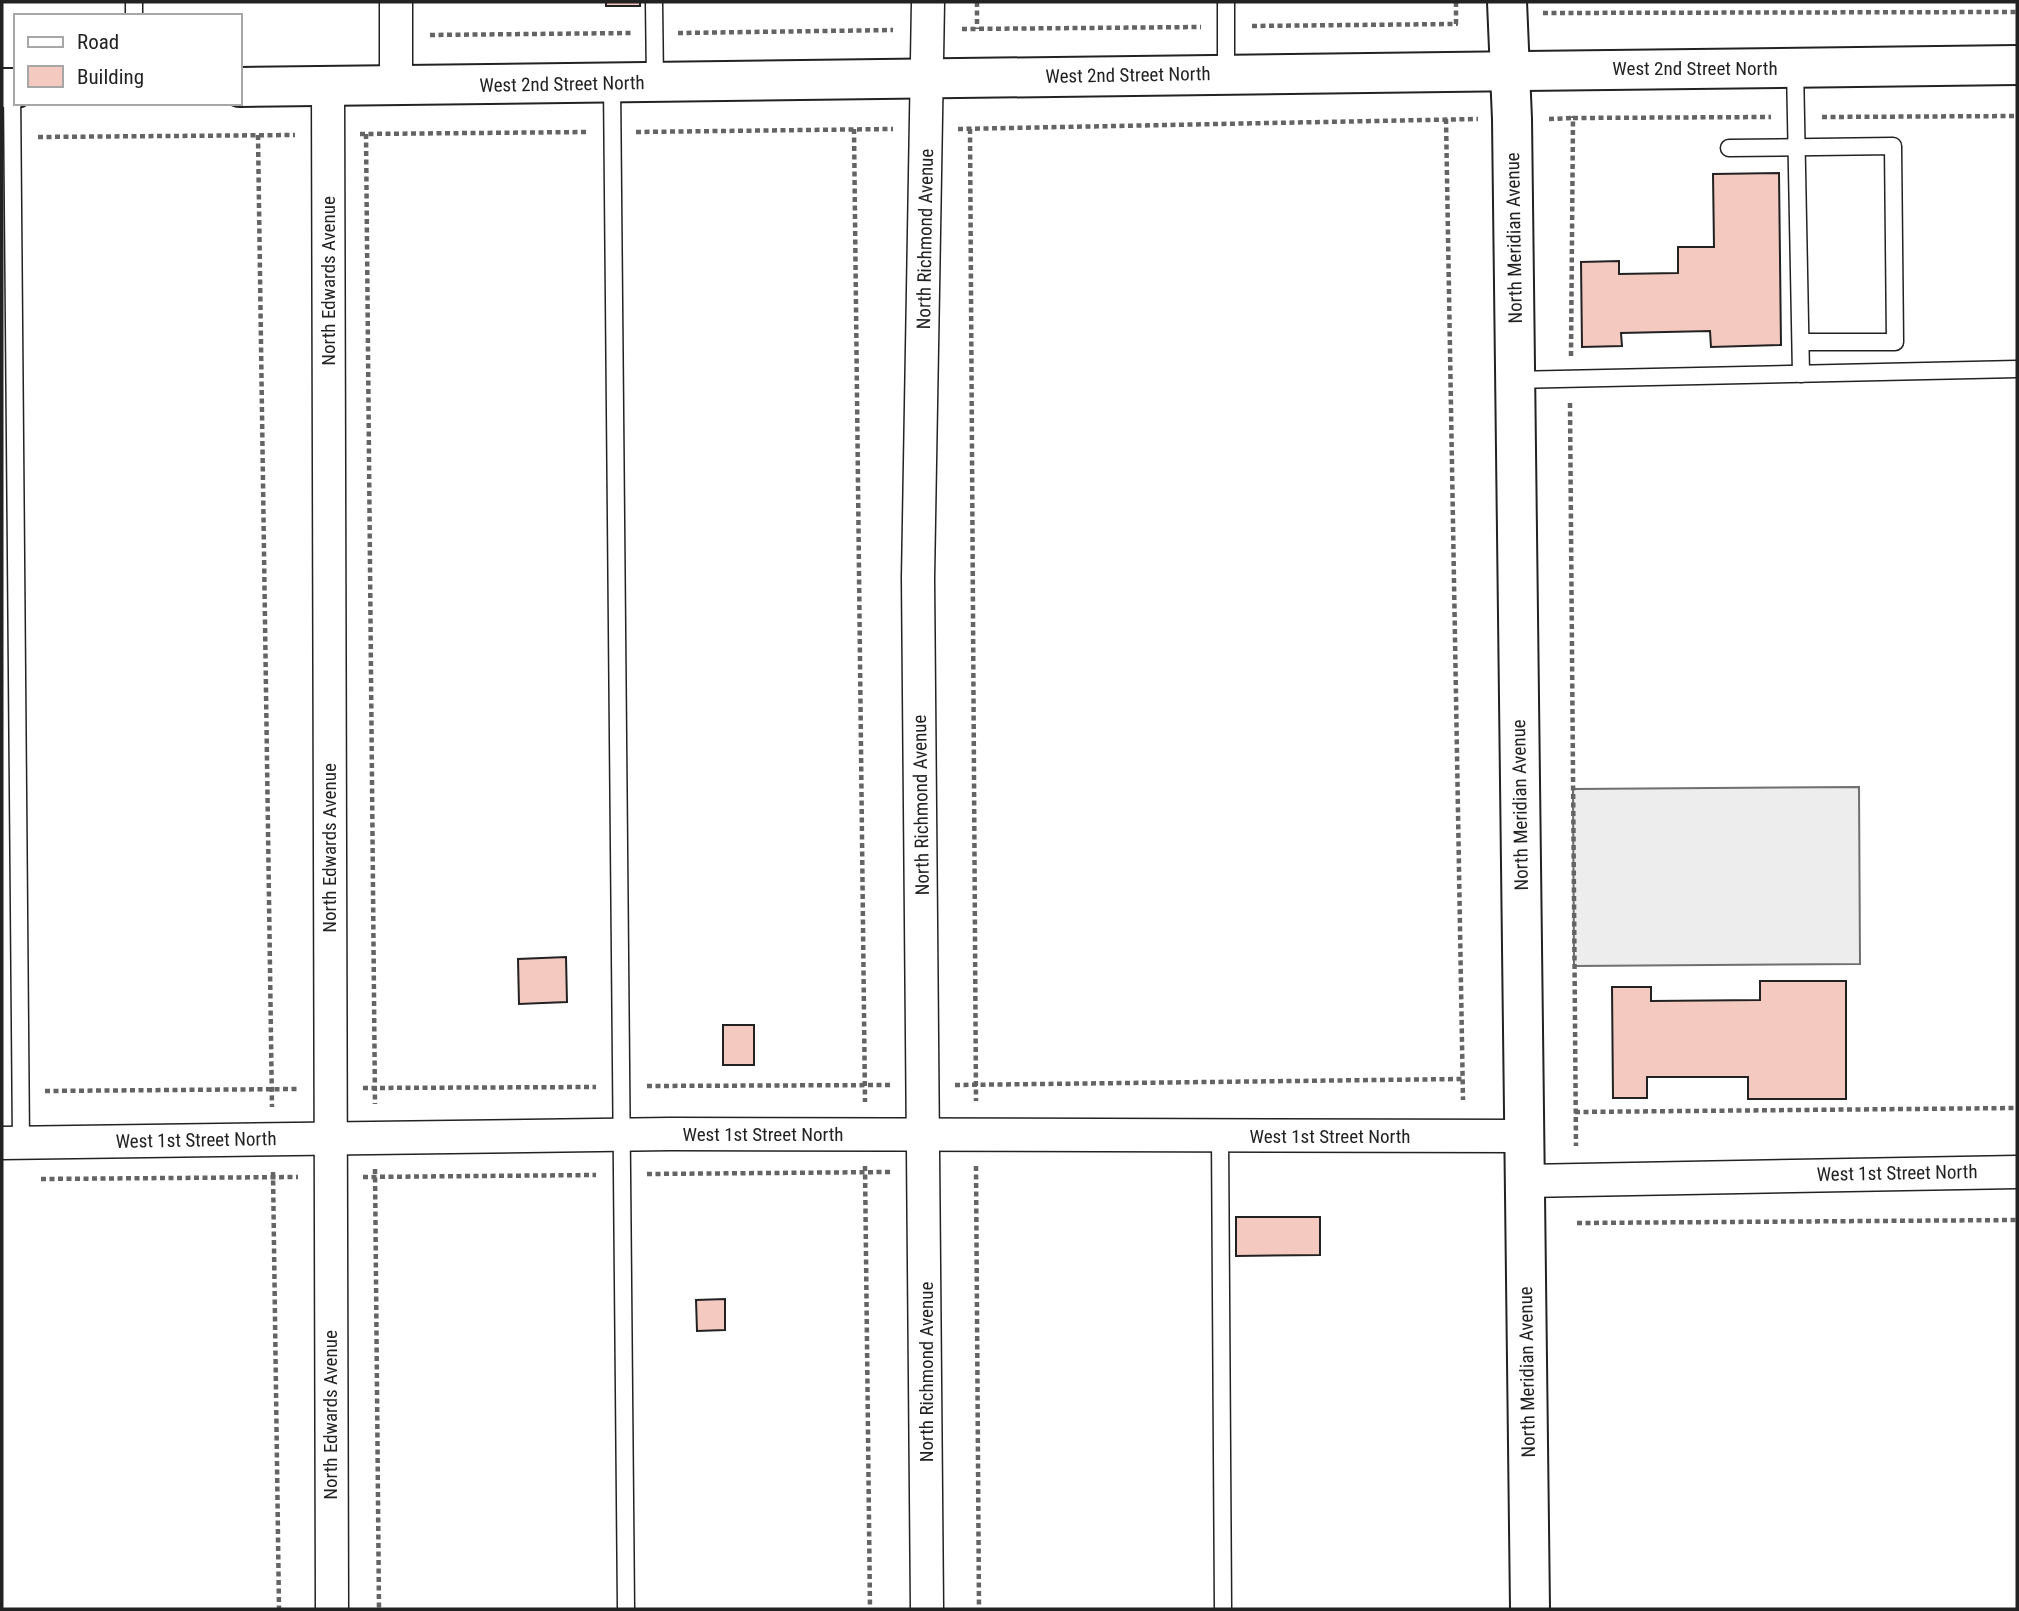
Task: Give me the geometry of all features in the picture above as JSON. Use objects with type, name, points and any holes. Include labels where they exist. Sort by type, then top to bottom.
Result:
[{"type":"street","points":[[396,2],[396,86]]},
{"type":"street","name":"North Richmond Avenue","points":[[926,1609],[925,1085],[918,578],[929,2]]},
{"type":"street","name":"North Meridian Avenue","points":[[1507,2],[1516,380],[1530,1609]]},
{"type":"street","name":"West 2nd Street North","points":[[242,87],[2017,65]]},
{"type":"street","name":"North Edwards Avenue","points":[[328,87],[331,1609]]},
{"type":"street","name":"West 1st Street North","points":[[11,1143],[622,1135],[1524,1136]]},
{"type":"street","name":"West 1st Street North","points":[[1525,1181],[2017,1172]]},
{"type":"lane","points":[[654,2],[655,83]]},
{"type":"lane","points":[[1226,2],[1226,74]]},
{"type":"lane","points":[[1795,68],[1801,374]]},
{"type":"lane","points":[[612,83],[626,1609]]},
{"type":"lane","points":[[10,88],[13,137],[21,1091],[11,1143]]},
{"type":"lane","points":[[1729,148],[1894,146],[1895,342],[1801,342]]},
{"type":"lane","points":[[1516,380],[2017,369]]},
{"type":"lane","points":[[1220,1135],[1223,1609]]},
{"type":"path","points":[[977,2],[977,29]]},
{"type":"path","points":[[1539,2],[1540,13],[2017,12]]},
{"type":"path","points":[[1576,1146],[1569,539],[1573,118],[2017,116]]},
{"type":"path","points":[[1446,119],[1463,1100]]},
{"type":"path","points":[[13,137],[970,129],[1459,119]]},
{"type":"path","points":[[970,129],[979,1609]]},
{"type":"path","points":[[854,130],[870,1609]]},
{"type":"path","points":[[366,134],[379,1609]]},
{"type":"path","points":[[258,135],[279,1609]]},
{"type":"path","points":[[21,1091],[1462,1079]]},
{"type":"path","points":[[1575,1112],[2017,1108]]},
{"type":"path","points":[[29,1179],[990,1171]]},
{"type":"path","points":[[1577,1223],[2017,1220]]},
{"type":"shaded area","points":[[1859,787],[1860,964],[1574,966],[1573,789]]},
{"type":"building","points":[[606,2],[640,2],[640,6],[606,6]]},
{"type":"building","points":[[1779,173],[1781,345],[1711,347],[1710,331],[1621,333],[1622,346],[1582,347],[1581,262],[1619,261],[1619,274],[1678,273],[1678,247],[1714,247],[1713,174]]},
{"type":"building","points":[[566,957],[567,1002],[519,1004],[518,959]]},
{"type":"building","points":[[1760,981],[1846,981],[1846,1099],[1748,1099],[1748,1077],[1647,1077],[1647,1098],[1613,1098],[1612,987],[1651,987],[1651,1001],[1760,1000]]},
{"type":"building","points":[[723,1025],[754,1025],[754,1065],[723,1065]]},
{"type":"building","points":[[1236,1217],[1320,1217],[1320,1255],[1236,1256]]},
{"type":"building","points":[[725,1299],[725,1330],[697,1331],[696,1300]]}]
